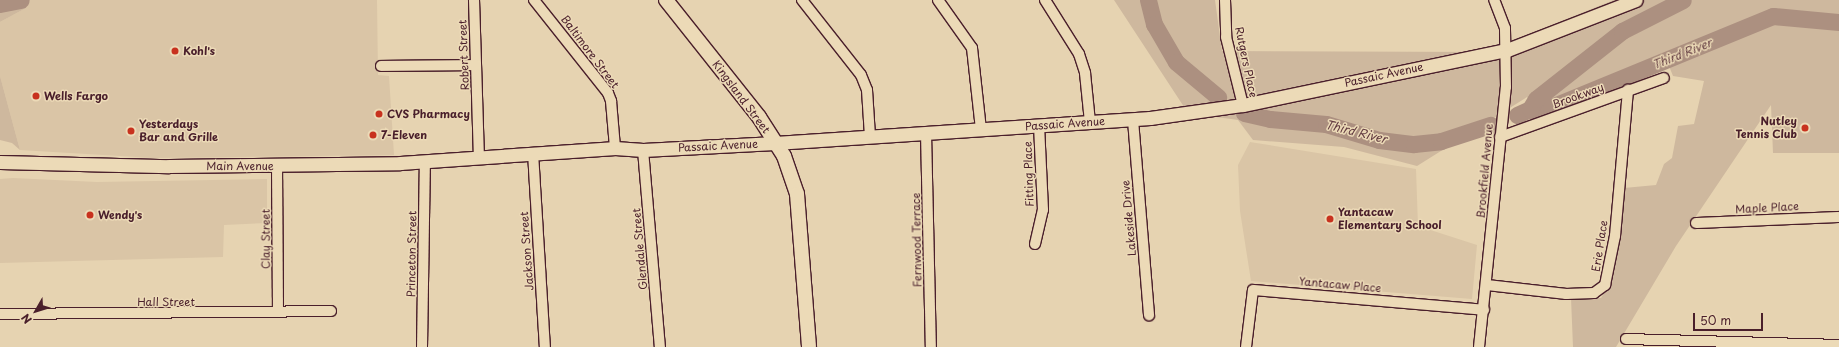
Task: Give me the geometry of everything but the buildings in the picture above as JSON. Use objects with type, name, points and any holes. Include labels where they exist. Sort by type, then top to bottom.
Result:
[{"type":"main road","name":"Kingsland Street","points":[[666,0],[759,117],[784,156],[797,194],[809,347]]},
{"type":"street","name":"Robert Street","points":[[474,0],[479,156]]},
{"type":"street","name":"Baltimore Street","points":[[534,0],[608,93],[611,102],[615,148]]},
{"type":"street","points":[[802,0],[861,75],[867,90],[870,136]]},
{"type":"street","points":[[938,0],[972,48],[981,129]]},
{"type":"street","points":[[1045,0],[1079,54],[1085,73],[1090,122]]},
{"type":"street","name":"Rutgers Place","points":[[1225,0],[1226,37],[1243,105]]},
{"type":"street","name":"Brookfield Avenue","points":[[1479,347],[1487,285],[1506,87],[1507,50],[1505,28],[1494,0]]},
{"type":"street","name":"Passaic Avenue","points":[[479,156],[615,148],[643,150],[775,143],[1133,120],[1202,113],[1507,50],[1636,0]]},
{"type":"street","points":[[381,66],[476,65]]},
{"type":"street","name":"Brookway","points":[[1500,137],[1664,78]]},
{"type":"street","name":"Erie Place","points":[[1487,285],[1566,294],[1594,293],[1605,285],[1615,236],[1628,90]]},
{"type":"street","name":"Lakeside Drive","points":[[1133,120],[1149,315]]},
{"type":"street","name":"Fitting Place","points":[[1035,244],[1043,210],[1040,126]]},
{"type":"street","name":"Fernwood Terrace","points":[[926,133],[931,347]]},
{"type":"street","name":"Glendale Street","points":[[643,150],[660,347]]},
{"type":"street","name":"Jackson Street","points":[[533,153],[545,347]]},
{"type":"street","name":"Main Avenue","points":[[0,162],[92,166],[277,166],[425,162],[479,156]]},
{"type":"street","name":"Princeton Street","points":[[422,347],[425,162]]},
{"type":"street","name":"Clay Street","points":[[277,166],[278,312]]},
{"type":"street","name":"Maple Place","points":[[1696,224],[1839,217]]},
{"type":"street","name":"Yantacaw Place","points":[[1246,347],[1253,290],[1484,310]]},
{"type":"street","name":"Hall Street","points":[[0,314],[331,311]]},
{"type":"street","points":[[1626,339],[1791,345],[1839,345]]},
{"type":"shaded area","points":[[0,0],[24,0],[26,8],[0,22]]},
{"type":"shaded area","points":[[24,0],[377,0],[378,75],[389,76],[394,155],[153,158],[20,150],[0,76],[0,22],[26,8]]},
{"type":"shaded area","points":[[1114,0],[1215,0],[1222,51],[1484,52],[1614,0],[1839,0],[1839,153],[1773,153],[1771,105],[1676,246],[1616,347],[1573,347],[1571,298],[1601,298],[1610,283],[1624,188],[1656,185],[1664,164],[1672,158],[1678,126],[1694,124],[1704,81],[1673,76],[1667,61],[1773,16],[1817,19],[1773,13],[1551,107],[1535,110],[1527,97],[1417,166],[1344,147],[1253,140],[1238,120],[1188,113]]},
{"type":"shaded area","points":[[0,76],[20,150],[12,143],[0,140]]},
{"type":"shaded area","name":"Yantacaw Elementary School","points":[[1250,142],[1416,169],[1418,226],[1477,245],[1472,299],[1251,281],[1240,211],[1238,165]]},
{"type":"shaded area","points":[[13,178],[97,182],[267,179],[267,223],[224,225],[223,257],[0,263],[0,179]]},
{"type":"waterway","name":"Third River","points":[[0,4],[21,0]]},
{"type":"waterway","name":"Third River","points":[[1148,0],[1154,24],[1176,62],[1218,97]]},
{"type":"waterway","name":"Third River","points":[[1517,115],[1530,109],[1536,99],[1622,31],[1683,0]]},
{"type":"waterway","name":"Third River","points":[[1530,109],[1537,112],[1551,107],[1773,16],[1839,22]]},
{"type":"waterway","name":"Third River","points":[[1244,113],[1270,119],[1326,124],[1379,140],[1414,144],[1441,141],[1490,125]]},
{"type":"place","name":"Kohl's","points":[[175,51]]},
{"type":"place","name":"Wells Fargo","points":[[36,96]]},
{"type":"place","name":"CVS Pharmacy","points":[[379,114]]},
{"type":"place","name":"Nutley Tennis Club","points":[[1805,128]]},
{"type":"place","name":"Yesterdays Bar and Grille","points":[[131,131]]},
{"type":"place","name":"7-Eleven","points":[[373,135]]},
{"type":"place","name":"Wendy's","points":[[90,215]]},
{"type":"place","name":"Yantacaw Elementary School","points":[[1330,219]]}]
